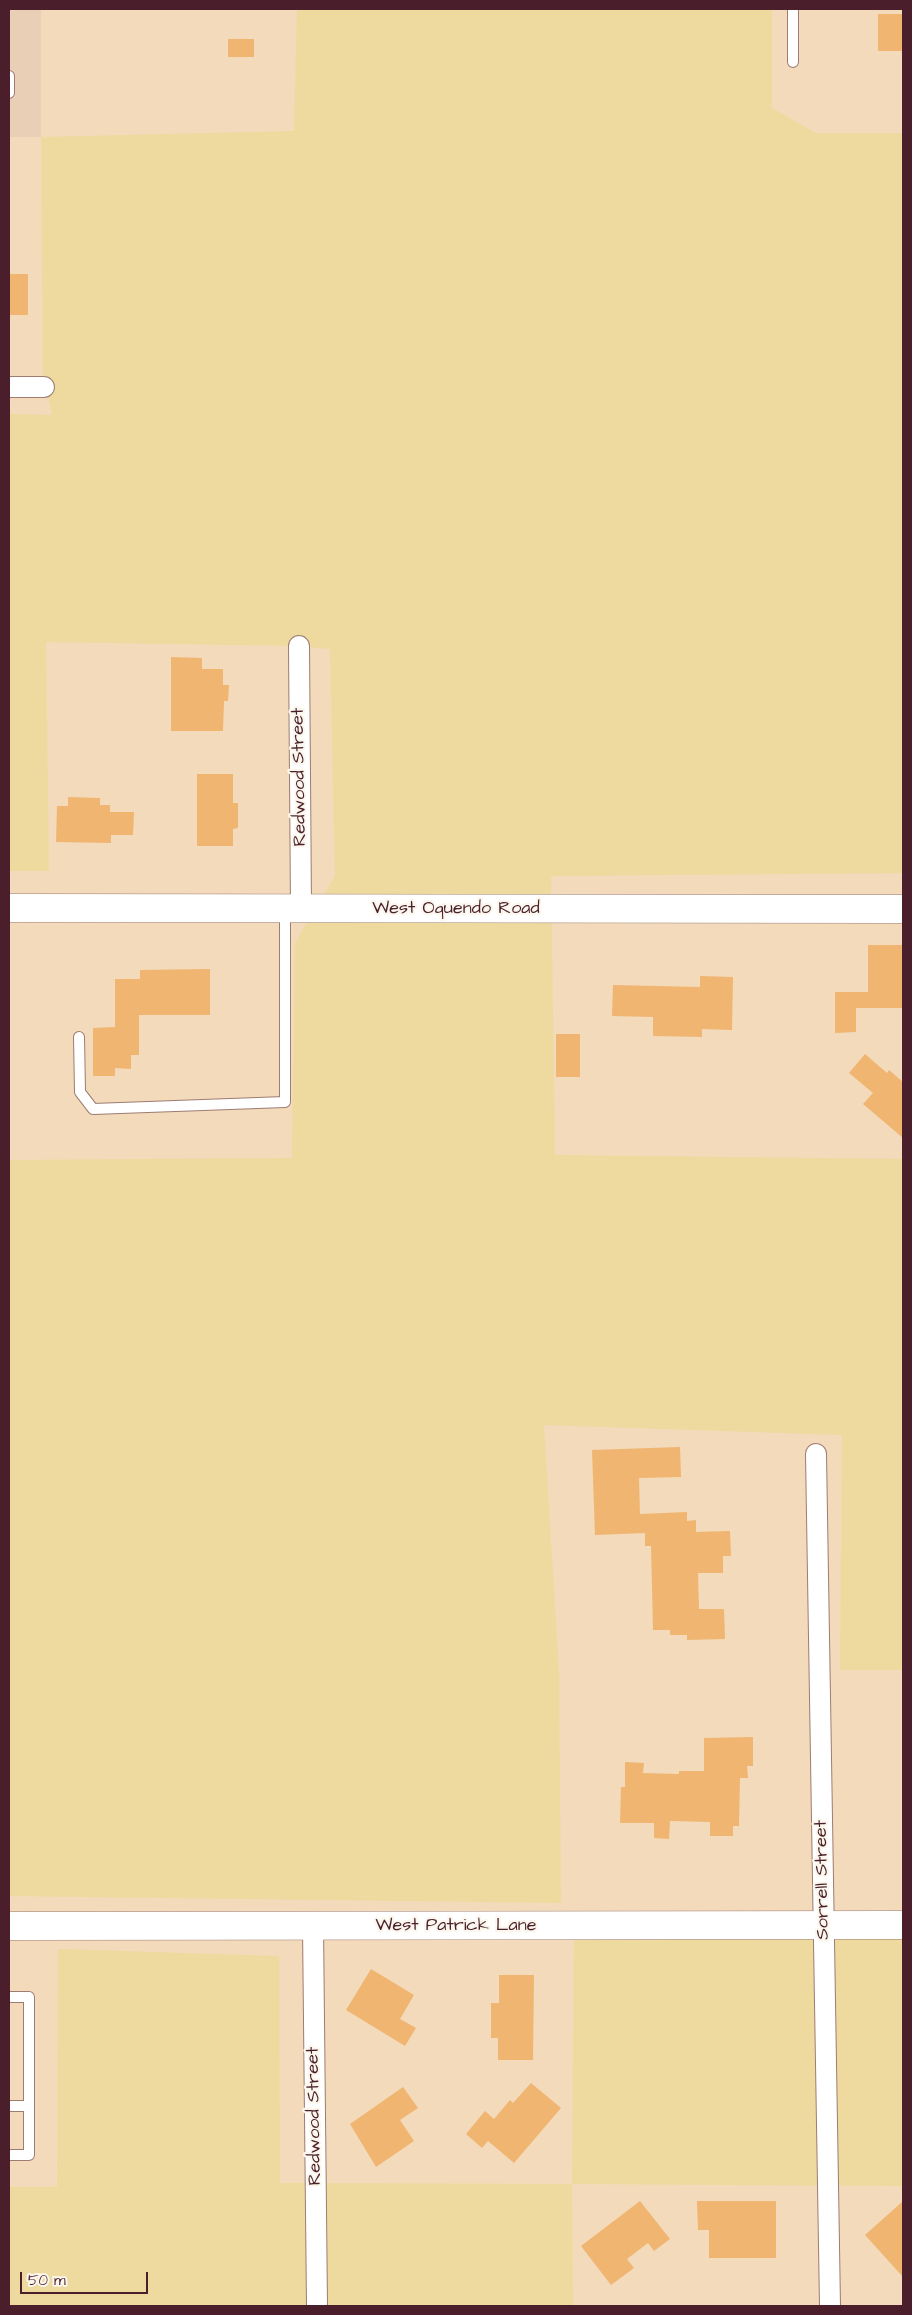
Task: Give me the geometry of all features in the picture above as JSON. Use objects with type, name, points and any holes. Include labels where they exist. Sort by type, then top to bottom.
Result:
[{"type":"street","points":[[9,387],[44,387]]},
{"type":"street","name":"Redwood Street","points":[[293,908],[299,646]]},
{"type":"street","name":"West Oquendo Road","points":[[9,908],[903,909]]},
{"type":"street","name":"Sorrell Street","points":[[816,1454],[830,2306]]},
{"type":"street","name":"West Patrick Lane","points":[[9,1926],[903,1926]]},
{"type":"street","name":"Redwood Street","points":[[313,1926],[317,2306]]},
{"type":"lane","points":[[793,9],[793,62]]},
{"type":"lane","points":[[9,76],[9,93]]},
{"type":"lane","points":[[79,1038],[80,1092],[93,1109],[285,1102],[293,908]]},
{"type":"lane","points":[[9,1997],[29,1997],[28,2155],[9,2155]]},
{"type":"lane","points":[[9,2106],[28,2106]]},
{"type":"shaded area","points":[[9,9],[41,9],[41,137],[9,137]]},
{"type":"sand","points":[[297,9],[772,9],[772,108],[816,133],[903,133],[903,873],[551,876],[555,1155],[903,1159],[903,1670],[840,1670],[842,1435],[544,1425],[559,1672],[561,1903],[9,1896],[9,1160],[292,1158],[295,943],[335,876],[330,649],[299,646],[46,642],[49,871],[9,871],[9,414],[52,415],[43,373],[41,137],[294,131]]},
{"type":"sand","points":[[903,1929],[903,2186],[572,2184],[574,1936]]},
{"type":"sand","points":[[58,1949],[279,1956],[280,2183],[572,2184],[573,2306],[9,2306],[9,2187],[57,2187]]},
{"type":"building","points":[[878,14],[903,14],[903,51],[878,51]]},
{"type":"building","points":[[228,39],[254,39],[254,57],[228,57]]},
{"type":"building","points":[[9,274],[28,274],[28,315],[9,315]]},
{"type":"building","points":[[171,657],[202,658],[202,669],[223,669],[223,685],[229,685],[228,701],[224,701],[223,731],[171,731]]},
{"type":"building","points":[[197,774],[233,774],[233,803],[238,803],[238,828],[233,829],[233,846],[197,846]]},
{"type":"building","points":[[68,797],[100,798],[100,805],[110,805],[110,812],[134,812],[133,835],[111,835],[111,843],[56,842],[57,806],[68,806]]},
{"type":"building","points":[[868,945],[903,945],[903,1008],[856,1008],[856,1032],[835,1033],[835,992],[868,992]]},
{"type":"building","points":[[210,969],[210,1015],[139,1015],[139,1055],[131,1055],[131,1069],[115,1068],[115,1076],[93,1076],[93,1028],[115,1027],[115,979],[140,979],[140,970]]},
{"type":"building","points":[[700,976],[733,977],[732,1030],[702,1029],[702,1037],[653,1036],[653,1017],[612,1016],[613,985],[700,987]]},
{"type":"building","points":[[556,1034],[580,1034],[580,1077],[556,1077]]},
{"type":"building","points":[[865,1054],[887,1073],[889,1070],[903,1082],[903,1138],[863,1104],[873,1093],[849,1073]]},
{"type":"building","points":[[680,1447],[681,1477],[639,1478],[640,1514],[687,1512],[687,1521],[696,1520],[696,1532],[730,1531],[731,1556],[723,1556],[723,1573],[698,1573],[699,1609],[724,1609],[725,1639],[687,1640],[687,1635],[670,1635],[670,1630],[653,1630],[651,1546],[645,1546],[645,1533],[595,1535],[592,1450]]},
{"type":"building","points":[[753,1737],[753,1766],[747,1766],[748,1778],[740,1778],[739,1826],[733,1826],[733,1836],[710,1836],[710,1822],[670,1821],[669,1839],[654,1838],[654,1823],[620,1823],[621,1787],[625,1787],[625,1762],[644,1763],[643,1773],[679,1774],[679,1771],[704,1771],[704,1738]]},
{"type":"building","points":[[371,1969],[414,1995],[400,2019],[416,2028],[405,2046],[346,2010]]},
{"type":"building","points":[[499,1975],[534,1975],[533,2060],[498,2060],[498,2038],[491,2038],[491,2003],[499,2003]]},
{"type":"building","points":[[531,2083],[561,2108],[514,2163],[488,2141],[482,2148],[466,2134],[485,2111],[494,2119],[510,2100],[513,2103]]},
{"type":"building","points":[[403,2087],[418,2108],[400,2120],[414,2141],[376,2167],[350,2124]]},
{"type":"building","points":[[640,2201],[670,2239],[654,2251],[648,2243],[627,2259],[634,2268],[611,2285],[581,2246]]},
{"type":"building","points":[[697,2201],[776,2201],[776,2258],[709,2258],[709,2230],[698,2230]]},
{"type":"building","points":[[903,2201],[903,2277],[865,2235]]}]
